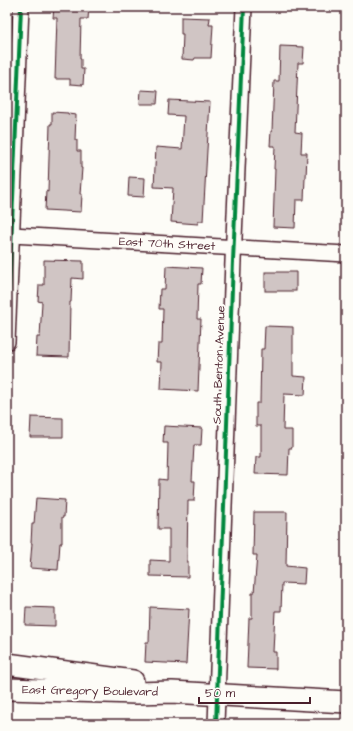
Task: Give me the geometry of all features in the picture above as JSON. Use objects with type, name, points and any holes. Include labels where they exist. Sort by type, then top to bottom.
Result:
[{"type":"main road","name":"East Gregory Boulevard","points":[[7,664],[140,682],[172,692]]},
{"type":"main road","name":"East Gregory Boulevard","points":[[7,689],[136,693],[172,692],[346,702]]},
{"type":"street","points":[[7,342],[21,7]]},
{"type":"street","name":"South Benton Avenue","points":[[216,724],[244,7]]},
{"type":"street","name":"East 70th Street","points":[[12,235],[346,254]]},
{"type":"shaded area","points":[[7,7],[13,7],[7,149]]},
{"type":"building","points":[[54,7],[89,7],[88,19],[81,19],[80,59],[81,69],[84,69],[83,85],[70,84],[70,79],[55,79],[57,18],[53,18]]},
{"type":"building","points":[[181,17],[210,18],[209,25],[213,25],[211,58],[195,58],[194,60],[182,59],[183,34],[181,34]]},
{"type":"building","points":[[280,46],[304,47],[303,63],[298,63],[295,132],[302,133],[301,153],[307,153],[306,178],[304,200],[296,200],[295,228],[273,227],[275,146],[270,146],[274,81],[279,81]]},
{"type":"building","points":[[141,90],[158,91],[157,104],[140,104]]},
{"type":"building","points":[[169,100],[210,102],[203,221],[198,221],[198,224],[171,222],[173,188],[154,187],[156,147],[182,149],[184,116],[168,115]]},
{"type":"building","points":[[52,112],[76,115],[75,140],[77,140],[77,151],[81,151],[82,168],[80,194],[82,194],[81,212],[45,210],[46,191],[48,192],[50,124],[52,124]]},
{"type":"building","points":[[129,177],[145,178],[144,197],[128,196]]},
{"type":"building","points":[[44,260],[83,261],[83,279],[72,278],[69,357],[36,356],[37,337],[40,337],[42,302],[38,301],[39,285],[44,285]]},
{"type":"building","points":[[166,266],[202,268],[201,284],[198,284],[197,319],[201,319],[198,391],[161,389],[162,362],[157,362],[158,344],[162,344],[163,309],[159,309],[160,289],[165,289]]},
{"type":"building","points":[[265,272],[296,272],[296,291],[265,291]]},
{"type":"building","points":[[265,326],[293,327],[293,376],[306,377],[305,395],[284,394],[283,430],[292,430],[292,448],[289,448],[288,475],[255,474],[256,457],[261,457],[261,426],[256,426],[256,403],[260,403],[261,349],[264,349]]},
{"type":"building","points":[[31,417],[63,418],[63,437],[30,437]]},
{"type":"building","points":[[164,426],[202,428],[201,445],[194,445],[192,481],[195,481],[194,501],[188,501],[188,577],[150,576],[150,560],[169,561],[169,529],[158,529],[159,479],[167,480],[168,443],[163,443]]},
{"type":"building","points":[[36,498],[65,500],[64,517],[62,517],[62,543],[60,543],[58,570],[30,568],[32,524],[34,524]]},
{"type":"building","points":[[254,512],[287,512],[286,566],[305,568],[304,584],[282,583],[281,611],[275,611],[273,652],[276,652],[276,669],[247,668],[249,618],[252,618],[252,593],[254,593],[257,555],[253,555]]},
{"type":"building","points":[[26,607],[55,608],[55,626],[25,625]]},
{"type":"building","points":[[150,607],[189,609],[186,664],[145,662],[146,642],[149,642]]},
{"type":"cycle path","points":[[7,342],[21,7]]},
{"type":"cycle path","points":[[216,724],[244,7]]}]
